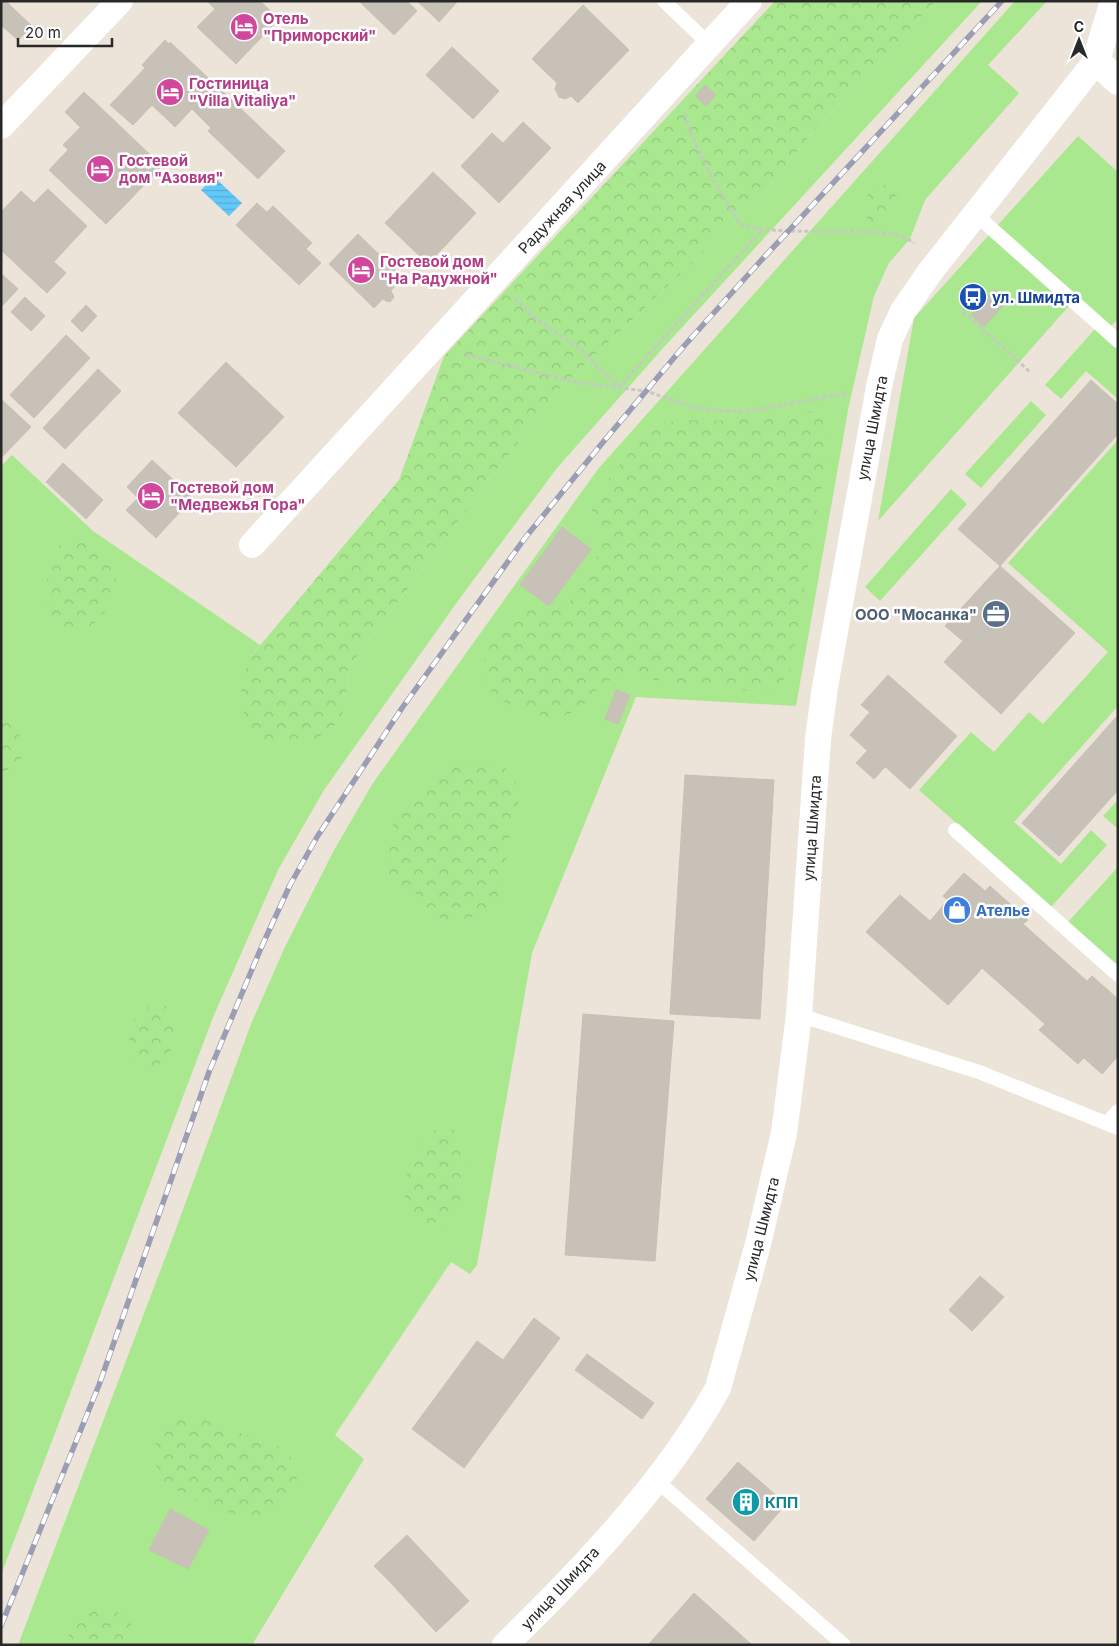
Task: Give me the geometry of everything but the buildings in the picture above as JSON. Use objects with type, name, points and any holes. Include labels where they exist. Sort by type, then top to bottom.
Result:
[{"type":"street","points":[[1,126],[120,1]]},
{"type":"street","name":"Радужная улица","points":[[252,545],[749,1]]},
{"type":"street","name":"улица Шмидта","points":[[505,1645],[560,1592],[656,1480],[718,1388],[774,1180],[784,1133],[799,1015],[818,748],[825,687],[878,387],[890,339],[903,311],[930,272],[1096,61],[1114,1]]},
{"type":"street","points":[[1096,61],[1118,81]]},
{"type":"lane","points":[[664,1],[709,44]]},
{"type":"lane","points":[[975,214],[1118,340]]},
{"type":"lane","points":[[955,830],[1118,975]]},
{"type":"lane","points":[[799,1015],[979,1072],[1112,1126],[1118,1111]]},
{"type":"lane","points":[[656,1480],[844,1645]]},
{"type":"path","points":[[677,81],[687,124],[710,172],[740,224],[762,230],[879,234],[904,238],[916,244],[930,272]]},
{"type":"path","points":[[619,387],[762,230]]},
{"type":"path","points":[[496,278],[531,315],[581,350],[619,387]]},
{"type":"path","points":[[973,297],[962,311],[1030,372]]},
{"type":"path","points":[[436,344],[481,360],[582,383],[646,391],[693,407],[751,411],[878,387]]},
{"type":"green space","points":[[775,1],[936,1],[810,135],[760,199],[556,392],[349,667],[346,700],[340,721],[316,739],[289,746],[269,742],[252,732],[241,705],[241,680],[251,656],[399,480],[444,356]]},
{"type":"green space","points":[[936,1],[982,1],[664,347],[557,468],[460,598],[324,790],[278,870],[214,1015],[1,1575],[1,466],[12,455],[93,531],[260,645],[251,656],[346,700],[349,667],[556,392],[760,199],[810,135]]},
{"type":"green space","points":[[1015,1],[1047,1],[988,65],[1019,93],[925,200],[910,239],[889,263],[874,296],[849,405],[796,706],[636,697],[532,953],[477,1265],[470,1274],[451,1262],[335,1435],[364,1459],[252,1645],[18,1645],[170,1245],[251,1024],[284,949],[333,852],[373,783],[598,469]]},
{"type":"green space","points":[[1078,136],[1118,172],[1118,319],[1110,327],[997,226]]},
{"type":"green space","points":[[884,185],[896,196],[898,206],[891,216],[877,225],[869,221],[862,211],[864,202],[869,194]]},
{"type":"green space","points":[[989,235],[1069,306],[878,521],[914,318]]},
{"type":"green space","points":[[1095,329],[1118,350],[1118,399],[1086,371],[1061,399],[1045,385]]},
{"type":"green space","points":[[1031,401],[1046,415],[981,488],[965,474]]},
{"type":"green space","points":[[813,410],[820,412],[826,417],[828,449],[790,672],[780,683],[759,692],[638,677],[616,678],[604,684],[573,713],[550,717],[527,712],[515,707],[496,696],[487,686],[484,675],[484,663],[487,651],[501,629],[520,613],[527,610],[558,609],[572,599],[582,586],[592,570],[598,553],[598,533],[592,506],[595,499],[630,452],[648,433],[661,425],[676,421],[776,418],[793,416]]},
{"type":"green space","points":[[1118,440],[1118,706],[1014,822],[1061,864],[1091,830],[1107,845],[1051,907],[919,790],[971,732],[994,752],[1029,712],[1043,724],[1108,652],[1008,563]]},
{"type":"green space","points":[[951,489],[967,504],[880,601],[865,587]]},
{"type":"green space","points":[[82,538],[108,557],[116,576],[115,587],[112,599],[98,620],[89,627],[79,631],[68,630],[59,625],[52,616],[48,604],[47,578],[54,553],[60,545],[68,540]]},
{"type":"green space","points":[[1,711],[15,725],[24,756],[6,771],[1,771]]},
{"type":"green space","points":[[479,760],[501,765],[513,778],[518,796],[516,819],[509,841],[500,890],[494,902],[481,913],[464,919],[447,920],[432,914],[418,896],[393,879],[387,870],[385,857],[387,842],[400,813],[420,788],[443,771]]},
{"type":"green space","points":[[1118,800],[1118,829],[1103,816]]},
{"type":"green space","points":[[1118,867],[1118,966],[1068,922]]},
{"type":"green space","points":[[160,1002],[169,1010],[174,1020],[176,1032],[174,1043],[170,1053],[163,1061],[155,1066],[145,1067],[134,1061],[129,1042],[132,1024],[142,1011]]},
{"type":"green space","points":[[437,1128],[455,1130],[460,1139],[465,1163],[463,1189],[455,1213],[446,1226],[430,1232],[412,1217],[407,1206],[405,1181],[414,1157]]},
{"type":"green space","points":[[187,1414],[280,1447],[295,1461],[297,1476],[294,1494],[268,1512],[250,1517],[241,1516],[206,1504],[182,1493],[165,1482],[160,1475],[155,1458],[157,1439],[166,1424],[176,1416]]},
{"type":"green space","points":[[109,1609],[121,1614],[130,1622],[136,1632],[139,1645],[66,1645],[71,1629],[80,1618],[93,1612]]},
{"type":"water","points":[[214,177],[242,203],[229,216],[201,190]]},
{"type":"railway","points":[[1,1626],[99,1385],[209,1072],[261,948],[290,885],[317,837],[402,708],[525,538],[599,447],[684,346],[756,266],[1002,1]]},
{"type":"place","name":"Отель \"Приморский\"","points":[[244,27]]},
{"type":"place","name":"Гостиница \"Villa Vitaliya\"","points":[[170,92]]},
{"type":"place","name":"Гостевой дом \"Азовия\"","points":[[100,169]]},
{"type":"place","name":"Гостевой дом \"На Радужной\"","points":[[361,270]]},
{"type":"place","name":"ул. Шмидта","points":[[973,297]]},
{"type":"place","name":"Гостевой дом \"Медвежья Гора\"","points":[[151,496]]},
{"type":"place","name":"ООО \"Мосанка\"","points":[[996,614]]},
{"type":"place","name":"Ателье","points":[[957,910]]},
{"type":"place","name":"КПП","points":[[746,1502]]}]
